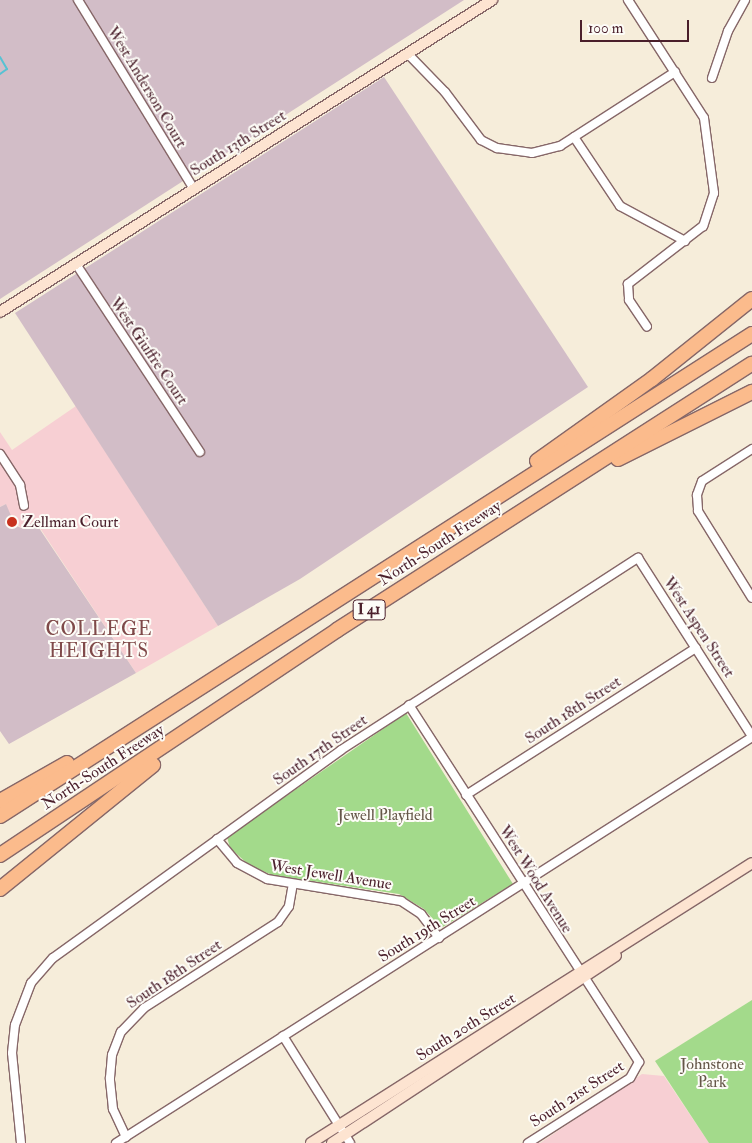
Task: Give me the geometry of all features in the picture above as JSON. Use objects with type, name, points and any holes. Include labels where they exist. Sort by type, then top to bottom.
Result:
[{"type":"highway","points":[[451,526],[752,299]]},
{"type":"highway","name":"North-South Freeway","points":[[0,816],[138,725],[752,334]]},
{"type":"highway","name":"North-South Freeway","points":[[0,855],[531,505],[752,364]]},
{"type":"highway","points":[[531,505],[752,392]]},
{"type":"highway","points":[[0,888],[210,718]]},
{"type":"highway","points":[[0,801],[138,725]]},
{"type":"street","name":"West Anderson Court","points":[[78,0],[194,189]]},
{"type":"street","name":"South 13th Street","points":[[0,312],[492,0]]},
{"type":"street","points":[[628,0],[704,118],[711,152],[712,210],[686,241],[628,284],[629,300],[647,328]]},
{"type":"street","points":[[712,78],[728,31],[745,0]]},
{"type":"street","points":[[408,54],[445,92],[481,140],[497,148],[532,153],[549,150],[574,137],[675,72]]},
{"type":"street","points":[[574,137],[620,206],[686,241]]},
{"type":"street","name":"West Giuffre Court","points":[[76,264],[200,452]]},
{"type":"street","points":[[752,449],[702,481],[698,512],[752,598]]},
{"type":"street","points":[[0,454],[20,486],[24,506]]},
{"type":"street","name":"West Aspen Street","points":[[638,558],[752,737]]},
{"type":"street","name":"South 17th Street","points":[[21,1143],[13,1038],[31,983],[65,948],[217,839],[409,706],[638,558]]},
{"type":"street","name":"South 18th Street","points":[[466,795],[696,648]]},
{"type":"street","name":"West Wood Avenue","points":[[409,706],[640,1067]]},
{"type":"street","name":"South 19th Street","points":[[116,1143],[523,885],[752,737]]},
{"type":"street","name":"West Jewell Avenue","points":[[217,839],[246,870],[293,884],[402,901],[421,914],[439,938]]},
{"type":"street","name":"South 20th Street","points":[[332,1143],[582,977],[637,937],[752,863]]},
{"type":"street","name":"South 18th Street","points":[[126,1136],[113,1110],[110,1078],[112,1055],[121,1032],[144,1008],[278,922],[290,906],[293,884]]},
{"type":"street","points":[[283,1036],[345,1134]]},
{"type":"street","name":"South 21st Street","points":[[528,1143],[630,1078],[640,1067]]},
{"type":"street","name":"South 20th Street","points":[[311,1143],[345,1134]]},
{"type":"shaded area","points":[[0,0],[464,0],[0,299]]},
{"type":"shaded area","points":[[384,77],[588,387],[300,579],[218,626],[15,313]]},
{"type":"shaded area","points":[[76,406],[218,626],[136,673],[36,522],[21,528],[7,514],[6,504],[0,507],[0,432],[12,450]]},
{"type":"shaded area","points":[[6,504],[15,525],[21,528],[35,522],[136,673],[9,744],[0,731],[0,507]]},
{"type":"shaded area","points":[[642,1074],[664,1076],[709,1143],[540,1143]]},
{"type":"green space","name":"Jewell Playfield","points":[[406,713],[513,884],[441,928],[424,909],[399,894],[272,875],[249,865],[230,848],[227,837]]},
{"type":"green space","name":"Johnstone Park","points":[[752,1000],[752,1143],[709,1143],[655,1061]]},
{"type":"waterway","points":[[0,57],[7,69],[0,74]]},
{"type":"place","name":"Zellman Court","points":[[12,522]]},
{"type":"district","name":"COLLEGE HEIGHTS","points":[[99,641]]}]
